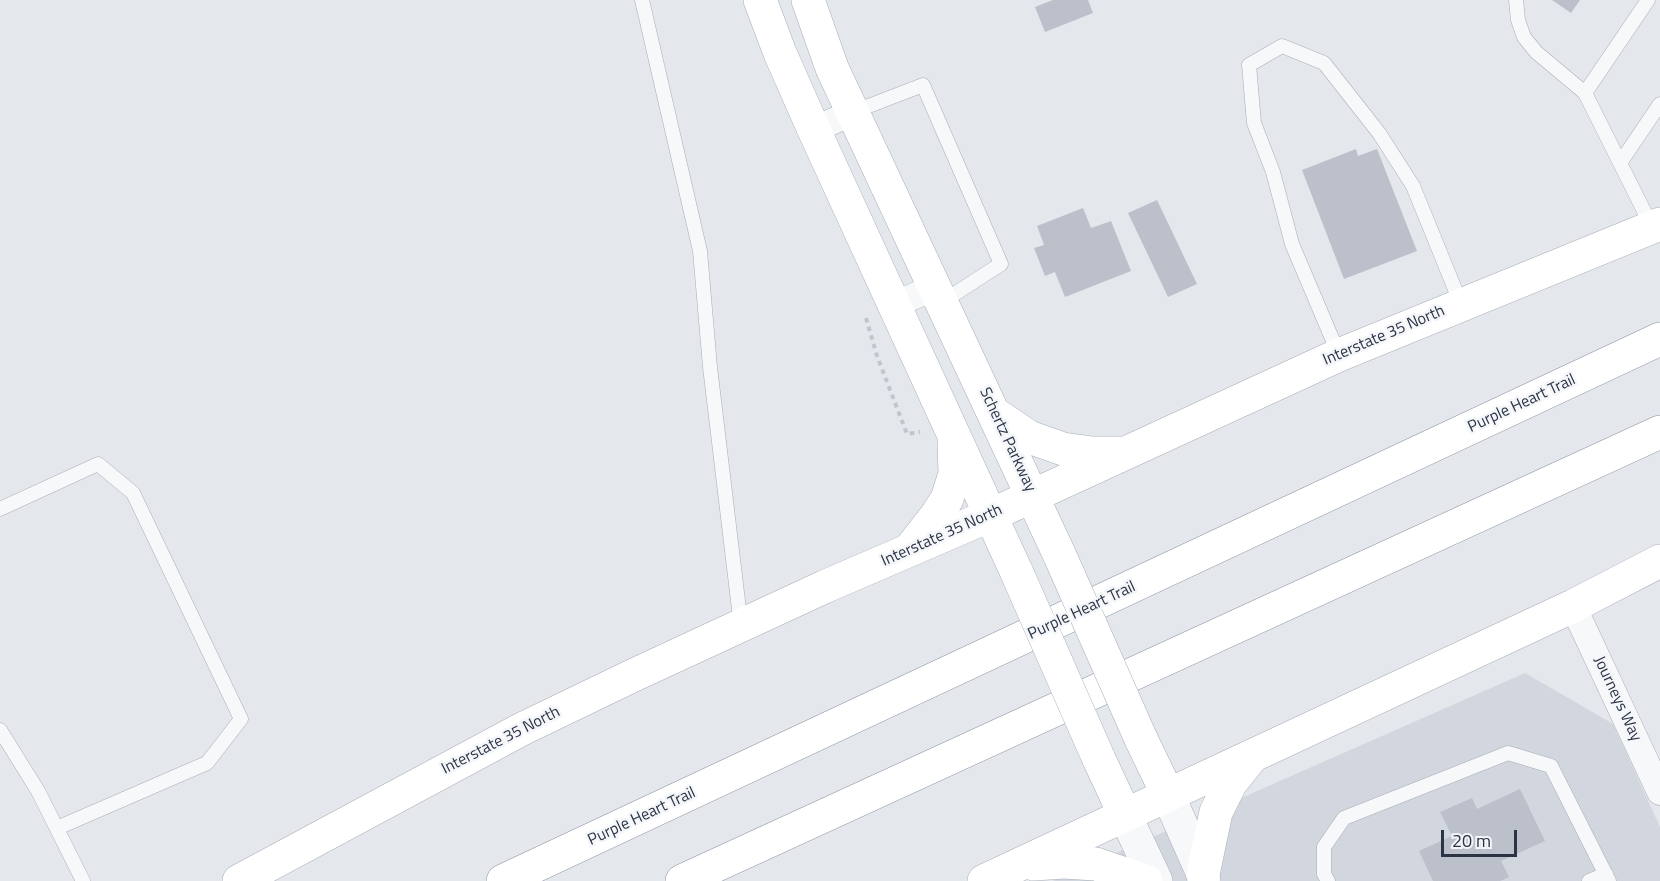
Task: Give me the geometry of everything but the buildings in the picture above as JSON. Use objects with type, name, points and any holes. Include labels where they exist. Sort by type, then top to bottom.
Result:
[{"type":"main road","points":[[760,0],[813,130],[991,515],[1125,815]]},
{"type":"main road","name":"Schertz Parkway","points":[[808,0],[832,68],[995,414],[1168,795]]},
{"type":"main road","name":"Interstate 35 North","points":[[238,881],[522,729],[741,626],[991,515],[1339,355],[1656,226]]},
{"type":"main road","name":"Purple Heart Trail","points":[[503,881],[1660,339]]},
{"type":"main road","points":[[995,414],[1029,437],[1064,449],[1092,453],[1127,453]]},
{"type":"main road","points":[[682,881],[806,822],[1660,432]]},
{"type":"main road","points":[[909,550],[947,499],[955,474],[954,434]]},
{"type":"main road","points":[[984,881],[1573,606],[1660,561]]},
{"type":"main road","points":[[1203,878],[1216,812],[1230,784],[1253,755]]},
{"type":"main road","points":[[1017,866],[1064,862],[1096,864],[1146,881]]},
{"type":"street","points":[[813,130],[853,112]]},
{"type":"street","points":[[894,305],[939,295]]},
{"type":"street","name":"Journeys Way","points":[[1573,606],[1657,779]]},
{"type":"street","name":"Schertz Parkway","points":[[1168,795],[1203,878]]},
{"type":"street","points":[[1125,815],[1156,881]]},
{"type":"lane","points":[[642,0],[650,26],[670,125],[700,251],[710,367],[741,626]]},
{"type":"lane","points":[[1516,0],[1518,20],[1524,37],[1536,52],[1585,93],[1620,163],[1656,226]]},
{"type":"lane","points":[[1585,93],[1648,0]]},
{"type":"lane","points":[[1339,355],[1292,244],[1273,172],[1254,123],[1249,64],[1282,46],[1324,63],[1379,133],[1413,186],[1461,304]]},
{"type":"lane","points":[[853,112],[923,85],[1001,264],[939,295]]},
{"type":"lane","points":[[1620,163],[1660,104]]},
{"type":"lane","points":[[0,509],[98,464],[133,493],[241,719],[207,763],[57,828]]},
{"type":"lane","points":[[0,730],[38,791],[83,881]]},
{"type":"lane","points":[[1328,881],[1324,874],[1324,847],[1344,818],[1508,753],[1551,766],[1607,877],[1589,881]]},
{"type":"shaded area","points":[[1525,673],[1613,724],[1660,827],[1660,881],[1053,881]]}]
